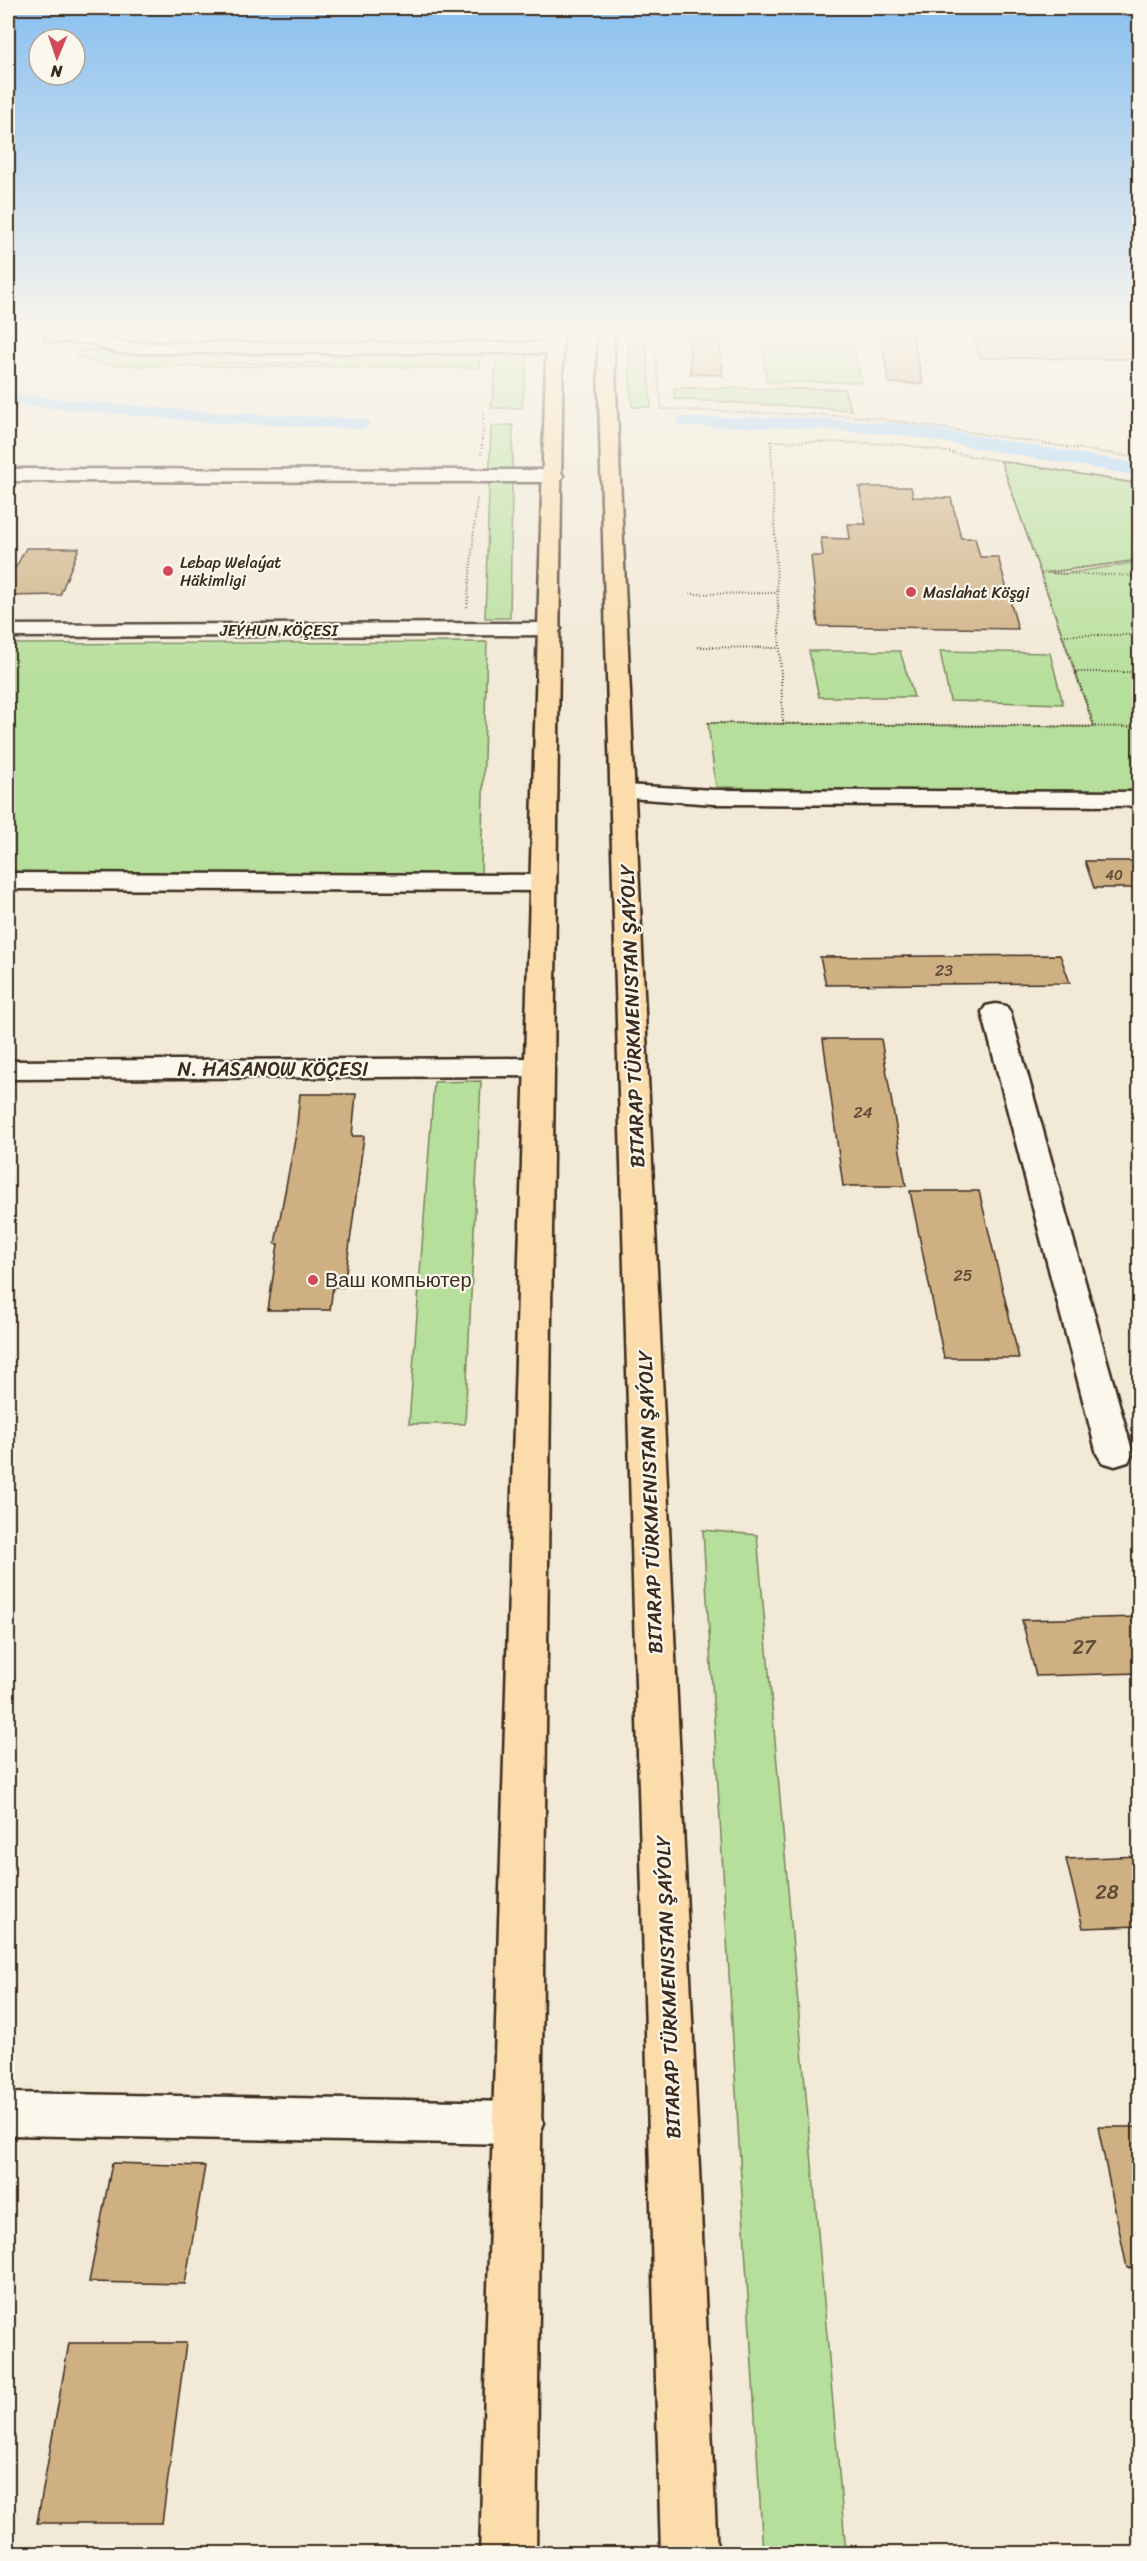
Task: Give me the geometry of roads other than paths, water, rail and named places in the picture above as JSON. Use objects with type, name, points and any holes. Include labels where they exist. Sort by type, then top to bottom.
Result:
[{"type":"main road","points":[[508,2553],[519,2123],[538,1067],[554,448]]},
{"type":"main road","name":"BITARAP TÜRKMENISTAN ŞAÝOLY","points":[[611,448],[689,2553]]},
{"type":"street","points":[[8,475],[479,477],[554,464]]},
{"type":"street","name":"JEÝHUN KÖÇESI","points":[[8,631],[550,629]]},
{"type":"street","points":[[624,792],[714,797],[1140,799]]},
{"type":"street","points":[[8,881],[543,883]]},
{"type":"street","points":[[996,1012],[1114,1454]]},
{"type":"street","name":"N. HASANOW KÖÇESI","points":[[8,1070],[538,1067]]},
{"type":"street","points":[[8,2114],[519,2123]]},
{"type":"waterway","points":[[1009,448],[1140,470]]},
{"type":"place","name":"Lebap Welaýat Häkimligi","points":[[168,571]]},
{"type":"place","name":"Maslahat Köşgi","points":[[911,592]]},
{"type":"place","name":"Ваш компьютер","points":[[313,1280]]}]
